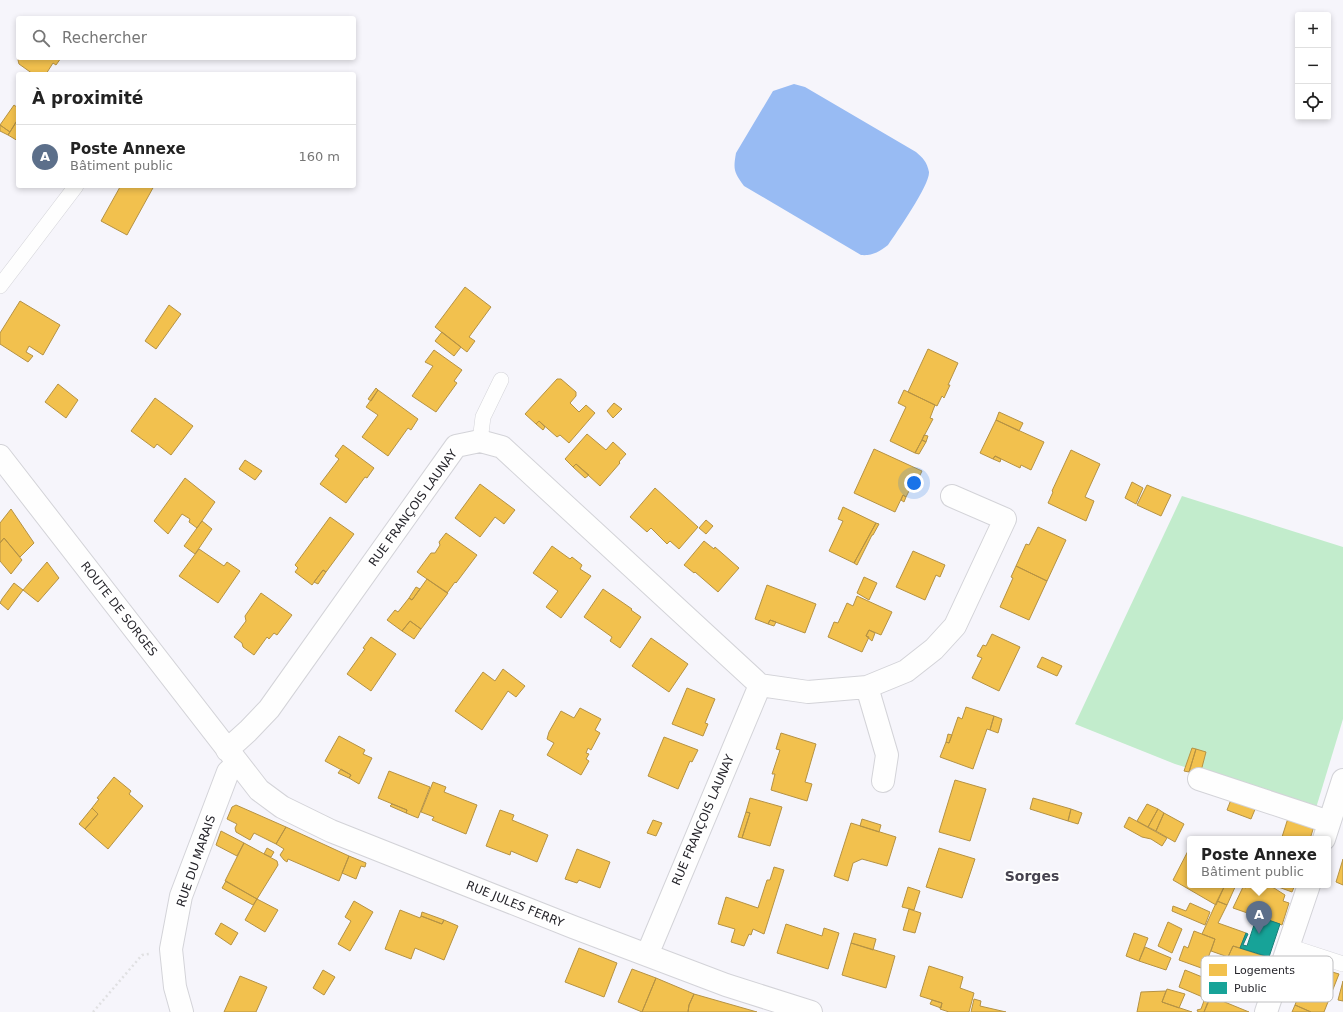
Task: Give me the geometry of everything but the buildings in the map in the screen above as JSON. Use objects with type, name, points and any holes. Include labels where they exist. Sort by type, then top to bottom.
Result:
[{"type":"street","name":"RUE FRANÇOIS LAUNAY","points":[[233,756],[456,446],[480,441],[502,446],[760,685],[647,955]]},
{"type":"street","name":"ROUTE DE SORGES","points":[[0,456],[233,756]]},
{"type":"street","points":[[760,685],[808,692],[867,687],[906,671],[934,649],[955,626],[1005,519],[952,496]]},
{"type":"street","points":[[867,687],[887,755],[883,781]]},
{"type":"street","name":"RUE DU MARAIS","points":[[182,1012],[175,987],[171,949],[181,896],[233,756]]},
{"type":"street","name":"RUE JULES FERRY","points":[[233,756],[259,790],[282,807],[331,831],[573,927],[726,985],[811,1012]]},
{"type":"street","points":[[1199,779],[1327,831],[1343,780]]},
{"type":"street","points":[[1285,956],[1308,888]]},
{"type":"street","points":[[1266,1012],[1269,1002]]},
{"type":"lane","points":[[0,286],[74,188]]},
{"type":"lane","points":[[480,441],[483,417],[501,380]]},
{"type":"lane","points":[[1288,946],[1319,956]]},
{"type":"lane","points":[[1333,961],[1343,964]]},
{"type":"path","points":[[93,1012],[142,955],[171,949]]},
{"type":"green space","points":[[1182,496],[1343,547],[1343,719],[1316,808],[1175,764],[1075,724]]},
{"type":"water","points":[[794,84],[805,87],[916,152],[926,163],[929,172],[928,178],[919,197],[888,245],[878,252],[869,255],[861,255],[744,186],[736,174],[736,153],[773,91]]},
{"type":"place","name":"Poste Annexe","points":[[1259,934]]},
{"type":"district","name":"Sorges","points":[[1032,876]]}]
